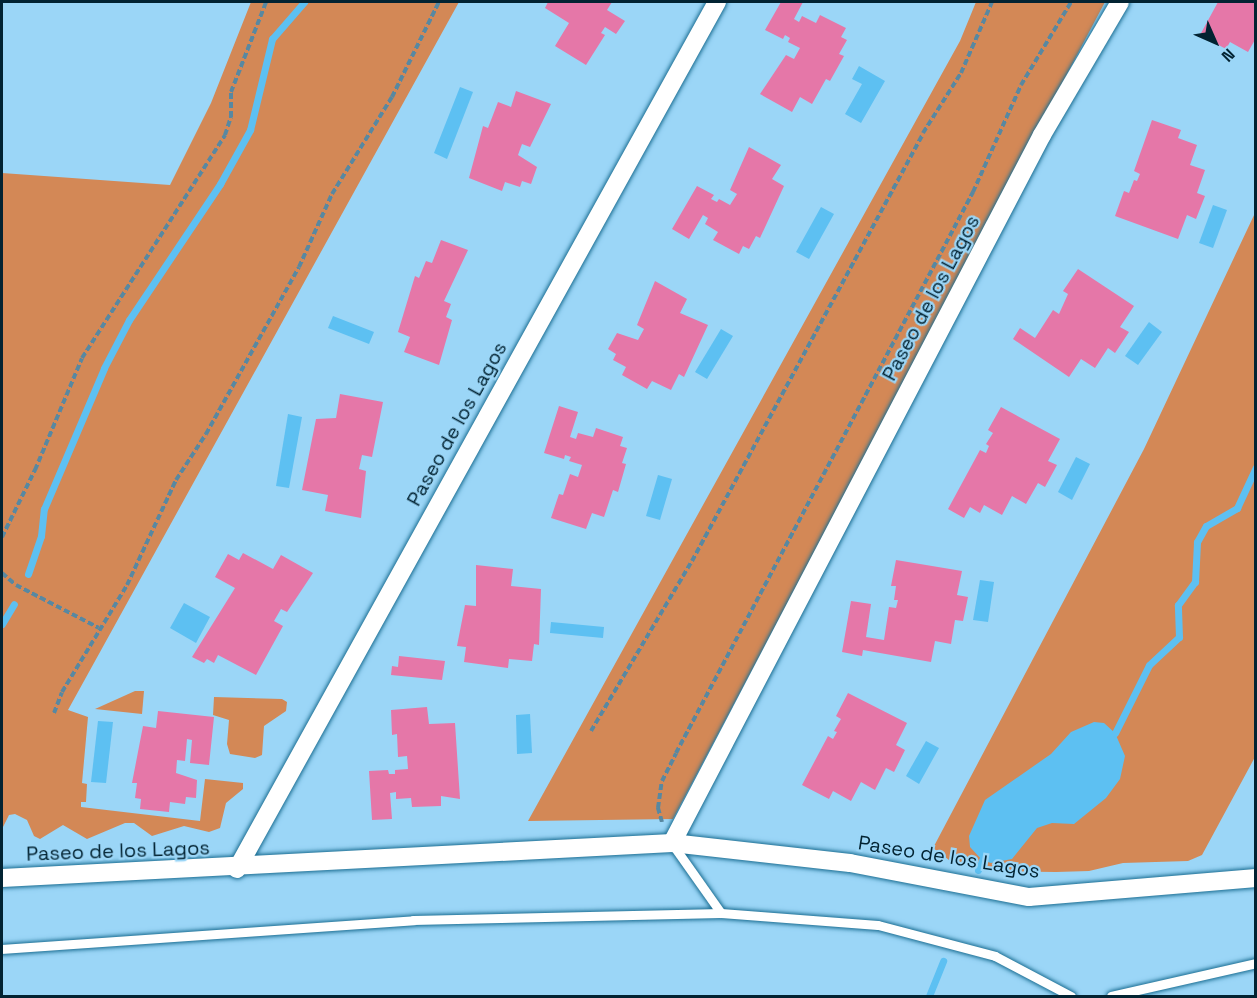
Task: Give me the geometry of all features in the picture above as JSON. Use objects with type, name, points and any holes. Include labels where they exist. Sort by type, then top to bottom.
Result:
[{"type":"street","name":"Paseo de los Lagos","points":[[237,868],[717,2]]},
{"type":"street","name":"Paseo de los Lagos","points":[[672,843],[1042,135],[1120,2]]},
{"type":"street","name":"Paseo de los Lagos","points":[[2,878],[237,868],[672,843],[850,863],[1029,897],[1256,878]]},
{"type":"lane","points":[[672,843],[721,913]]},
{"type":"lane","points":[[2,949],[413,920],[721,913],[878,925],[994,956],[1071,996]]},
{"type":"lane","points":[[1111,996],[1256,963]]},
{"type":"path","points":[[2,537],[35,470],[82,358],[225,135],[231,117],[231,92],[266,2]]},
{"type":"path","points":[[54,713],[99,628],[127,585],[176,480],[206,434],[299,267],[332,194],[392,97],[439,2]]},
{"type":"path","points":[[591,731],[692,561],[923,133],[961,73],[992,2]]},
{"type":"path","points":[[663,826],[658,808],[662,781],[973,192],[1022,85],[1071,2]]},
{"type":"path","points":[[2,573],[16,585],[99,628]]},
{"type":"shaded area","points":[[251,2],[459,2],[68,710],[88,717],[82,783],[87,784],[86,802],[81,802],[81,807],[200,821],[205,779],[243,783],[243,789],[226,803],[220,828],[209,832],[184,826],[152,836],[134,823],[125,823],[87,839],[63,825],[40,839],[34,836],[27,820],[15,814],[9,815],[2,829],[2,173],[170,185],[211,103]]},
{"type":"shaded area","points":[[976,2],[1105,2],[673,819],[528,821],[960,41]]},
{"type":"shaded area","points":[[1255,213],[1255,757],[1202,855],[1188,861],[1123,863],[1089,871],[1056,872],[981,871],[949,860],[933,848],[1144,449]]},
{"type":"shaded area","points":[[135,691],[144,691],[142,714],[95,709]]},
{"type":"shaded area","points":[[214,697],[282,699],[287,702],[286,711],[264,726],[262,755],[255,758],[230,754],[227,744],[229,720],[213,715]]},
{"type":"water","points":[[859,66],[885,81],[861,123],[845,114],[862,84],[852,79]]},
{"type":"water","points":[[460,87],[473,92],[447,159],[434,153]]},
{"type":"water","points":[[1213,205],[1227,210],[1213,248],[1199,243]]},
{"type":"water","points":[[821,207],[834,214],[809,259],[796,252]]},
{"type":"water","points":[[333,316],[374,332],[369,344],[328,328]]},
{"type":"water","points":[[1149,322],[1162,332],[1138,365],[1125,356]]},
{"type":"water","points":[[721,329],[733,336],[707,379],[695,372]]},
{"type":"water","points":[[288,414],[302,417],[289,488],[276,486]]},
{"type":"water","points":[[1076,457],[1090,464],[1072,500],[1058,492]]},
{"type":"water","points":[[658,475],[672,479],[660,520],[646,516]]},
{"type":"water","points":[[980,580],[994,582],[988,622],[973,620]]},
{"type":"water","points":[[184,603],[210,617],[196,643],[170,628]]},
{"type":"water","points":[[551,622],[604,627],[603,638],[550,633]]},
{"type":"water","points":[[530,714],[532,753],[517,754],[516,715]]},
{"type":"water","points":[[98,721],[113,722],[106,783],[91,782]]},
{"type":"water","points":[[1094,722],[1104,723],[1115,733],[1125,756],[1120,779],[1106,798],[1074,824],[1052,823],[1037,828],[1012,859],[991,863],[982,860],[970,847],[969,836],[985,800],[1051,754],[1071,732]]},
{"type":"water","points":[[926,741],[939,748],[919,784],[906,776]]},
{"type":"building","points":[[548,2],[612,2],[607,10],[625,21],[616,34],[605,27],[601,33],[605,35],[586,65],[555,46],[569,23],[545,8]]},
{"type":"building","points":[[781,2],[803,2],[794,19],[799,22],[802,16],[816,23],[820,15],[846,28],[841,37],[847,40],[839,54],[844,56],[830,81],[826,79],[812,104],[800,97],[792,112],[760,94],[786,55],[794,59],[800,48],[788,42],[790,38],[785,35],[783,39],[765,30]]},
{"type":"building","points":[[1218,2],[1256,2],[1256,38],[1248,52],[1230,42],[1226,49],[1200,35]]},
{"type":"building","points":[[516,91],[551,104],[530,147],[522,144],[518,155],[537,167],[531,184],[522,181],[520,187],[505,182],[502,191],[469,178],[483,126],[488,128],[498,102],[511,107]]},
{"type":"building","points":[[1152,120],[1181,130],[1178,138],[1197,145],[1190,165],[1205,170],[1197,193],[1205,196],[1196,219],[1187,215],[1178,239],[1115,216],[1124,191],[1129,193],[1134,180],[1137,181],[1140,174],[1134,171]]},
{"type":"building","points":[[749,147],[781,165],[772,179],[784,186],[760,238],[756,236],[749,249],[743,246],[739,254],[713,240],[718,232],[705,224],[708,218],[703,215],[689,239],[672,229],[697,186],[714,195],[711,199],[717,202],[719,199],[730,205],[737,194],[730,190]]},
{"type":"building","points":[[441,240],[468,250],[444,301],[451,304],[446,317],[452,320],[439,365],[404,352],[410,337],[398,332],[415,276],[419,278],[426,261],[432,263]]},
{"type":"building","points":[[1078,269],[1134,306],[1120,327],[1129,332],[1115,353],[1108,348],[1095,368],[1081,359],[1069,377],[1013,339],[1020,328],[1035,338],[1053,310],[1059,314],[1068,294],[1063,291]]},
{"type":"building","points":[[655,281],[687,299],[680,313],[708,325],[684,377],[679,374],[671,390],[652,381],[647,389],[622,375],[626,367],[613,360],[616,354],[608,349],[617,333],[638,340],[644,329],[637,325]]},
{"type":"building","points":[[340,394],[383,402],[372,457],[362,455],[359,469],[366,471],[361,518],[325,511],[328,495],[302,490],[316,419],[336,418]]},
{"type":"building","points":[[559,406],[578,412],[570,437],[576,439],[578,433],[593,437],[596,428],[623,437],[620,446],[627,448],[622,463],[626,464],[618,492],[613,490],[604,517],[592,513],[586,529],[551,518],[559,494],[563,495],[570,474],[578,477],[582,465],[569,461],[571,457],[565,455],[564,459],[544,453]]},
{"type":"building","points":[[1001,407],[1060,439],[1048,461],[1057,465],[1045,487],[1038,483],[1026,504],[1012,496],[1002,515],[984,505],[980,513],[970,507],[964,518],[948,509],[980,450],[986,453],[989,446],[986,444],[993,433],[988,430]]},
{"type":"building","points":[[243,553],[273,569],[281,555],[313,573],[287,612],[281,609],[274,621],[283,626],[256,675],[218,655],[214,663],[207,659],[204,663],[192,657],[235,588],[215,577],[228,554],[239,560]]},
{"type":"building","points":[[896,560],[962,571],[957,595],[968,597],[963,621],[955,620],[951,644],[935,641],[931,662],[863,650],[862,656],[842,652],[851,601],[871,604],[866,637],[884,640],[889,607],[896,608],[898,600],[894,600],[896,586],[891,586]]},
{"type":"building","points":[[476,565],[513,569],[511,586],[541,589],[539,645],[534,644],[532,661],[509,659],[508,668],[464,662],[466,647],[457,646],[465,605],[476,606]]},
{"type":"building","points":[[399,656],[445,661],[442,680],[391,675],[392,666],[398,667]]},
{"type":"building","points":[[848,693],[907,723],[896,745],[905,750],[894,772],[886,768],[875,790],[861,782],[851,801],[833,791],[829,799],[802,785],[828,736],[833,739],[837,732],[834,731],[841,719],[836,716]]},
{"type":"building","points":[[427,707],[429,724],[455,723],[460,799],[441,796],[441,806],[412,807],[411,798],[396,799],[396,792],[390,793],[392,819],[372,820],[369,771],[388,770],[389,774],[395,774],[395,770],[408,769],[407,756],[398,757],[397,734],[392,735],[391,710]]},
{"type":"building","points":[[158,711],[214,717],[209,765],[190,763],[192,740],[187,739],[185,761],[177,760],[176,773],[197,780],[196,798],[186,797],[185,804],[170,802],[169,812],[140,809],[141,799],[135,798],[137,783],[132,783],[143,726],[156,728]]},
{"type":"waterway","points":[[28,574],[41,536],[44,509],[104,368],[129,320],[220,184],[250,130],[272,39],[304,2]]},
{"type":"waterway","points":[[1115,733],[1149,665],[1179,637],[1178,605],[1195,582],[1197,542],[1206,526],[1237,508],[1256,467]]},
{"type":"waterway","points":[[2,624],[14,604]]},
{"type":"waterway","points":[[978,870],[982,860]]},
{"type":"waterway","points":[[929,996],[943,961]]}]
